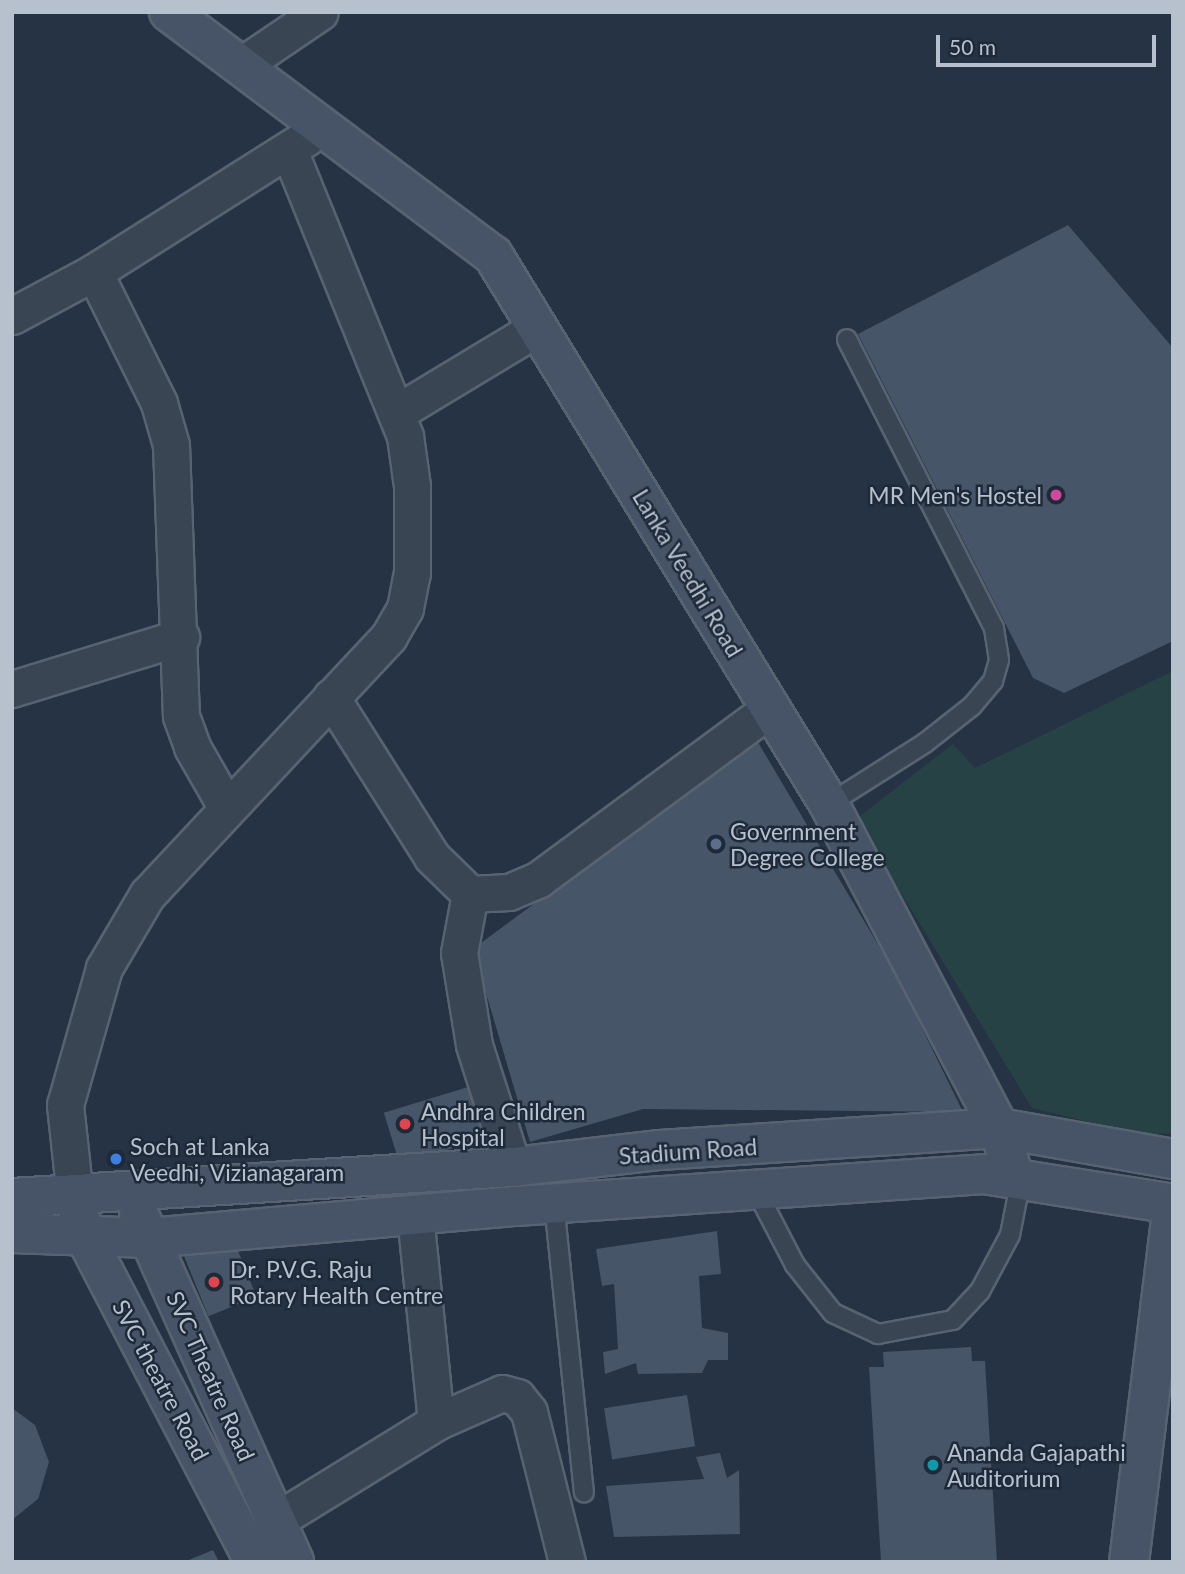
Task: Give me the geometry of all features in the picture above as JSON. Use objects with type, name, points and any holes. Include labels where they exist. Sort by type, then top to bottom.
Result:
[{"type":"street","name":"Lanka Veedhi Road","points":[[169,12],[493,255],[829,804],[999,1128],[1018,1178]]},
{"type":"street","points":[[242,65],[299,18]]},
{"type":"street","points":[[12,316],[94,272],[289,151],[320,127]]},
{"type":"street","points":[[44,1198],[65,1104],[104,968],[147,895],[389,636],[405,608],[414,530],[405,436],[289,151]]},
{"type":"street","points":[[94,272],[159,403],[171,445],[181,637],[181,716],[192,747],[227,808]]},
{"type":"street","points":[[396,414],[537,328]]},
{"type":"street","points":[[12,689],[181,637]]},
{"type":"street","points":[[331,696],[432,857],[470,894],[509,892],[539,879],[770,709]]},
{"type":"street","points":[[470,894],[459,953],[474,1045],[513,1167]]},
{"type":"street","name":"Stadium Road","points":[[44,1198],[513,1167],[660,1150],[999,1128],[1173,1159]]},
{"type":"street","name":"Stadium Road","points":[[12,1233],[149,1238],[554,1203],[984,1174],[1173,1205]]},
{"type":"street","name":"SVC Theatre Road","points":[[130,1191],[294,1562]]},
{"type":"street","name":"SVC theatre Road","points":[[44,1198],[84,1234],[255,1562]]},
{"type":"street","points":[[1129,1562],[1173,1205]]},
{"type":"street","points":[[415,1215],[436,1422]]},
{"type":"street","points":[[276,1520],[436,1422],[502,1393],[517,1397],[529,1412],[567,1562]]},
{"type":"lane","points":[[829,804],[926,743],[972,706],[993,681],[999,660],[994,628],[847,339]]},
{"type":"lane","points":[[756,1189],[795,1265],[833,1313],[878,1334],[953,1320],[980,1291],[1010,1235],[1018,1178]]},
{"type":"lane","points":[[554,1203],[584,1492]]},
{"type":"green space","points":[[1173,671],[1173,1133],[1142,1135],[1032,1108],[856,819],[953,744],[975,768]]},
{"type":"building","name":"MR Men's Hostel","points":[[1068,225],[1173,348],[1173,641],[1064,693],[1033,678],[858,334]]},
{"type":"building","name":"Government Degree College","points":[[756,739],[895,973],[963,1112],[643,1109],[530,1142],[473,949]]},
{"type":"building","points":[[468,1087],[484,1139],[400,1164],[384,1113]]},
{"type":"building","points":[[230,1231],[257,1297],[208,1316],[182,1250]]},
{"type":"building","points":[[717,1231],[721,1274],[699,1276],[702,1328],[728,1333],[728,1360],[708,1360],[702,1373],[638,1374],[636,1363],[605,1374],[603,1352],[618,1349],[614,1284],[602,1286],[596,1249]]},
{"type":"building","name":"Ananda Gajapathi Auditorium","points":[[971,1347],[972,1361],[985,1361],[997,1562],[881,1562],[869,1367],[884,1367],[883,1352]]},
{"type":"building","points":[[687,1395],[695,1446],[612,1460],[604,1408]]},
{"type":"building","points":[[12,1408],[35,1425],[49,1462],[38,1499],[12,1520]]},
{"type":"building","points":[[720,1453],[727,1478],[739,1470],[740,1534],[614,1537],[606,1486],[704,1479],[696,1457]]},
{"type":"building","points":[[213,1550],[219,1562],[184,1562]]},
{"type":"place","name":"MR Men's Hostel","points":[[1056,495]]},
{"type":"place","name":"Government Degree College","points":[[716,844]]},
{"type":"place","name":"Andhra Children Hospital","points":[[405,1124]]},
{"type":"place","name":"Soch at Lanka Veedhi, Vizianagaram","points":[[116,1159]]},
{"type":"place","name":"Dr. P.V.G. Raju Rotary Health Centre","points":[[214,1282]]},
{"type":"place","name":"Ananda Gajapathi Auditorium","points":[[933,1465]]}]
